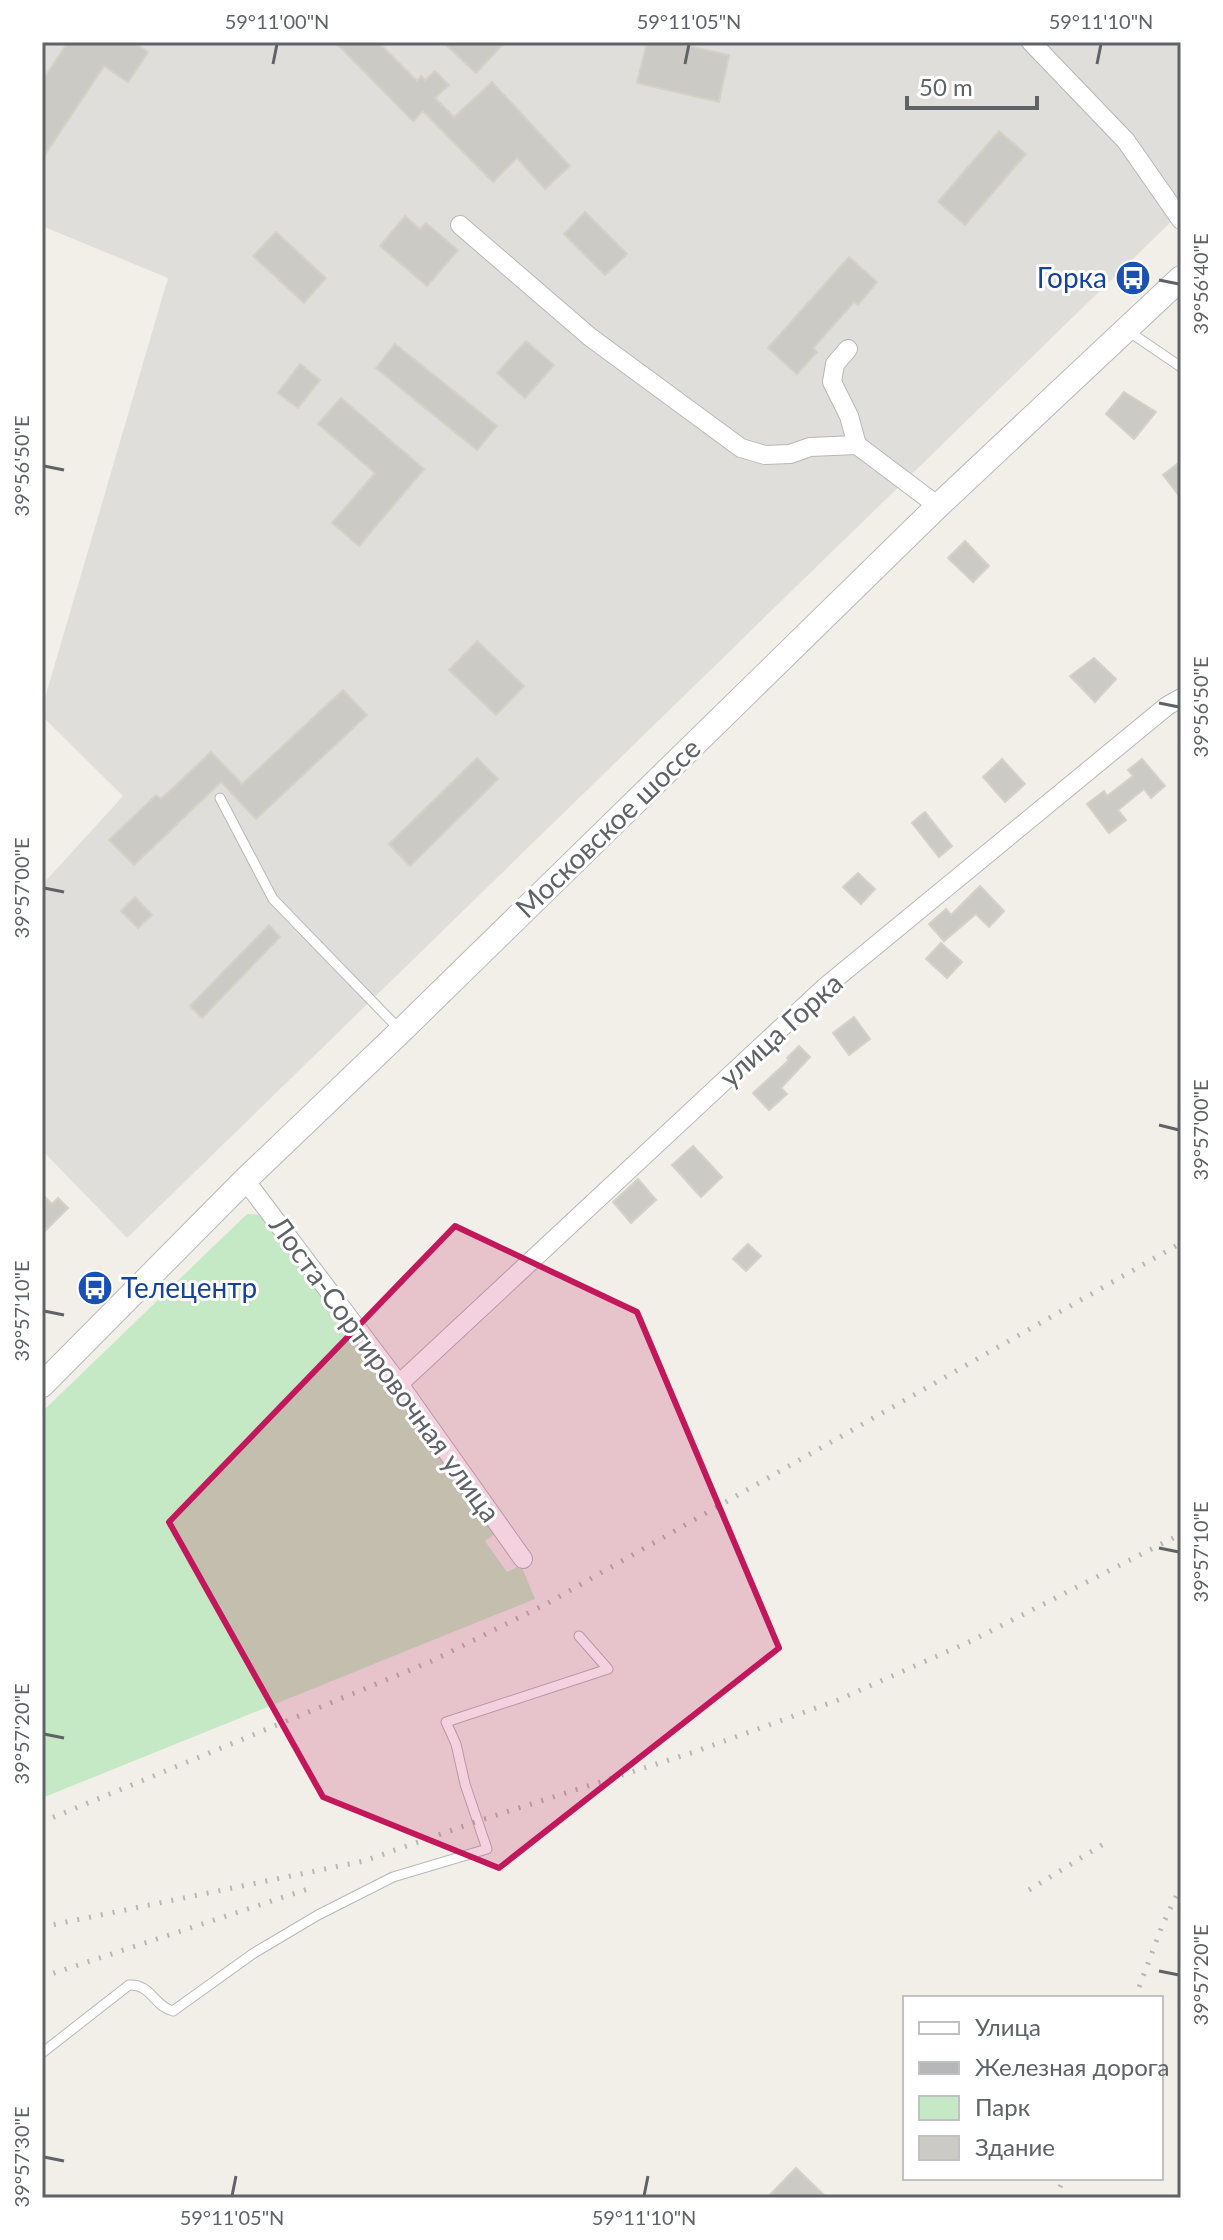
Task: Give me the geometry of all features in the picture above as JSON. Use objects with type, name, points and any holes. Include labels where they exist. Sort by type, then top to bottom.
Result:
[{"type":"main road","name":"Московское шоссе","points":[[42,1385],[245,1180],[938,506],[1181,278]]},
{"type":"street","points":[[1031,42],[1126,141],[1181,220]]},
{"type":"street","points":[[460,225],[590,337],[741,448],[765,455],[790,454],[810,447],[857,445]]},
{"type":"street","points":[[848,349],[835,364],[832,382],[849,416],[857,445],[938,506]]},
{"type":"street","name":"улица Горка","points":[[399,1384],[824,988],[1167,706],[1181,698]]},
{"type":"street","name":"Лоста-Сортировочная улица","points":[[245,1180],[399,1384],[523,1559]]},
{"type":"lane","points":[[1125,329],[1181,367]]},
{"type":"lane","points":[[220,798],[273,899],[401,1031]]},
{"type":"lane","points":[[42,2053],[129,1985],[145,1989],[165,2009],[173,2011],[254,1953],[318,1915],[393,1877],[487,1849],[456,1744],[446,1722],[608,1669],[579,1636]]},
{"type":"highlighted area","points":[[455,1226],[637,1312],[779,1648],[499,1868],[323,1797],[169,1522]]},
{"type":"shaded area","points":[[42,42],[1181,42],[1181,212],[127,1238],[42,1150],[42,885],[123,796],[42,716],[42,708],[168,278],[42,226]]},
{"type":"green space","points":[[247,1214],[263,1215],[498,1532],[485,1541],[507,1572],[521,1565],[535,1599],[42,1798],[42,1412]]},
{"type":"building","points":[[68,42],[133,42],[148,52],[128,82],[104,66],[42,159],[42,81]]},
{"type":"building","points":[[335,42],[378,42],[417,81],[421,76],[425,80],[435,71],[449,85],[435,98],[454,117],[492,82],[570,166],[545,189],[517,158],[493,182],[423,111],[413,121]]},
{"type":"building","points":[[443,42],[505,42],[476,73]]},
{"type":"building","points":[[647,42],[671,42],[729,55],[719,102],[637,83]]},
{"type":"building","points":[[999,131],[1026,154],[965,225],[938,202]]},
{"type":"building","points":[[585,212],[627,254],[605,275],[564,234]]},
{"type":"building","points":[[405,216],[420,229],[426,223],[458,250],[427,286],[380,246]]},
{"type":"building","points":[[276,232],[326,278],[304,303],[253,256]]},
{"type":"building","points":[[849,257],[877,282],[858,305],[854,302],[813,348],[817,352],[797,374],[768,348]]},
{"type":"building","points":[[526,341],[554,365],[525,398],[497,373]]},
{"type":"building","points":[[395,344],[497,426],[477,450],[376,368]]},
{"type":"building","points":[[300,364],[320,380],[298,408],[278,393]]},
{"type":"building","points":[[1124,392],[1156,412],[1134,439],[1106,414]]},
{"type":"building","points":[[341,398],[424,469],[359,546],[332,523],[375,473],[318,424]]},
{"type":"building","points":[[1181,461],[1181,498],[1163,475]]},
{"type":"building","points":[[965,541],[989,566],[973,582],[948,558]]},
{"type":"building","points":[[477,641],[524,686],[496,715],[449,670]]},
{"type":"building","points":[[1094,658],[1116,679],[1095,702],[1070,676]]},
{"type":"building","points":[[343,690],[367,715],[256,819],[221,782],[134,865],[109,840],[156,795],[161,799],[211,752],[242,784]]},
{"type":"building","points":[[477,758],[498,779],[410,866],[389,844]]},
{"type":"building","points":[[1002,759],[1025,784],[1005,802],[983,777]]},
{"type":"building","points":[[1142,759],[1165,786],[1151,798],[1144,789],[1118,810],[1126,820],[1109,833],[1087,804],[1104,791],[1107,796],[1133,776],[1128,770]]},
{"type":"building","points":[[925,812],[952,846],[939,857],[912,823]]},
{"type":"building","points":[[858,873],[875,889],[861,904],[843,887]]},
{"type":"building","points":[[980,886],[1004,911],[989,927],[976,914],[944,941],[929,924],[946,909],[951,915]]},
{"type":"building","points":[[135,897],[152,915],[138,928],[121,911]]},
{"type":"building","points":[[269,925],[280,937],[202,1018],[190,1006]]},
{"type":"building","points":[[941,943],[962,962],[947,978],[926,959]]},
{"type":"building","points":[[854,1017],[870,1039],[849,1055],[833,1033]]},
{"type":"building","points":[[799,1046],[810,1057],[781,1088],[787,1094],[769,1110],[753,1093],[789,1060],[787,1058]]},
{"type":"building","points":[[693,1146],[722,1177],[701,1197],[672,1165]]},
{"type":"building","points":[[638,1179],[656,1200],[631,1223],[613,1202]]},
{"type":"building","points":[[42,1194],[52,1204],[58,1198],[68,1208],[42,1234]]},
{"type":"building","points":[[748,1244],[761,1256],[746,1271],[733,1259]]},
{"type":"building","points":[[796,2168],[827,2198],[767,2198]]},
{"type":"railway","points":[[42,1822],[432,1661],[548,1603],[1181,1243]]},
{"type":"railway","points":[[42,1927],[364,1861],[694,1752],[838,1700],[971,1641],[1181,1534]]},
{"type":"railway","points":[[1029,1890],[1105,1843]]},
{"type":"railway","points":[[1136,1996],[1181,1886]]},
{"type":"railway","points":[[42,1977],[314,1887]]},
{"type":"railway","points":[[1055,2198],[1063,2180]]},
{"type":"place","name":"Горка","points":[[1133,278]]},
{"type":"place","name":"Телецентр","points":[[95,1288]]}]
